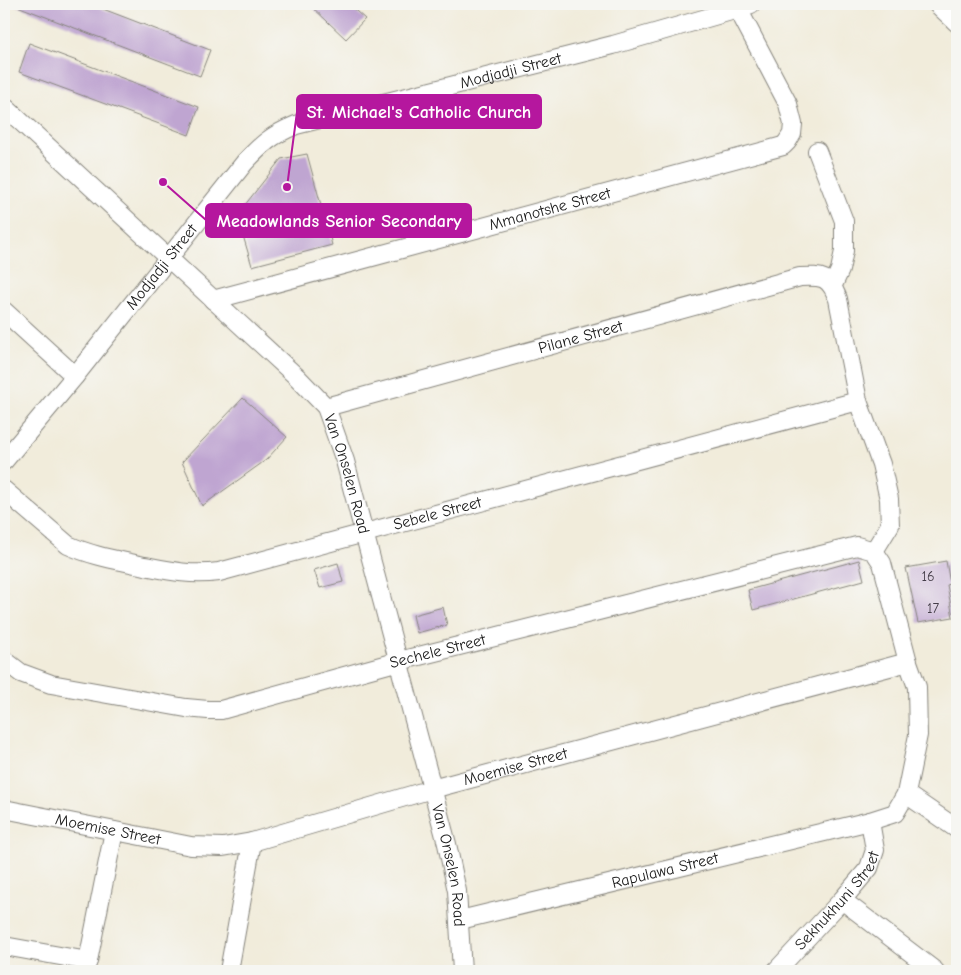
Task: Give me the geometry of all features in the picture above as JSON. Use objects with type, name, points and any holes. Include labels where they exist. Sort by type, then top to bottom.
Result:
[{"type":"street","points":[[937,4],[957,23]]},
{"type":"street","name":"Mmanotshe Street","points":[[213,300],[783,146],[792,134],[794,124],[788,104],[740,6]]},
{"type":"street","name":"Modjadji Street","points":[[4,461],[245,162],[263,143],[277,133],[296,125],[613,45],[740,6]]},
{"type":"street","name":"Van Onselen Road","points":[[4,106],[318,396],[326,407],[340,443],[448,844],[455,878],[460,920],[462,971]]},
{"type":"street","points":[[817,151],[844,221],[844,251],[840,270],[832,284],[838,299],[858,401],[881,464],[889,499],[890,524],[874,551],[882,563],[908,662],[917,687],[918,735],[906,794],[895,812],[870,821]]},
{"type":"street","name":"Pilane Street","points":[[326,407],[800,277],[819,276],[832,284]]},
{"type":"street","points":[[4,311],[74,376]]},
{"type":"street","name":"Sebele Street","points":[[4,490],[68,545],[74,548],[105,558],[184,574],[199,575],[219,572],[858,401]]},
{"type":"street","name":"Sechele Street","points":[[4,660],[21,673],[51,684],[208,710],[221,710],[399,661],[857,546],[874,551]]},
{"type":"street","name":"Moemise Street","points":[[4,810],[199,846],[223,847],[252,842],[432,789],[908,662]]},
{"type":"street","points":[[906,794],[957,829]]},
{"type":"street","name":"Rapulawa Street","points":[[460,920],[870,821]]},
{"type":"street","name":"Sekhukhuni Street","points":[[776,971],[869,868],[875,850],[870,821]]},
{"type":"street","points":[[4,946],[86,966],[114,830]]},
{"type":"street","points":[[228,971],[252,842]]},
{"type":"street","points":[[842,900],[935,971]]},
{"type":"building","points":[[12,4],[90,4],[210,50],[200,76]]},
{"type":"building","points":[[309,4],[348,4],[365,19],[346,39]]},
{"type":"building","points":[[29,43],[199,107],[189,135],[19,72]]},
{"type":"building","points":[[307,154],[332,245],[252,266],[237,215],[281,159]]},
{"type":"building","points":[[243,398],[287,437],[266,460],[202,506],[182,462]]},
{"type":"building","points":[[859,560],[864,580],[753,610],[748,590]]},
{"type":"building","points":[[946,561],[950,584],[947,585],[953,617],[918,623],[906,568]]},
{"type":"building","points":[[338,563],[343,582],[320,588],[314,570]]},
{"type":"building","points":[[443,607],[447,625],[417,633],[413,615]]},
{"type":"place","name":"Meadowlands Senior Secondary","points":[[163,182]]},
{"type":"place","name":"St. Michael's Catholic Church","points":[[287,187]]}]
